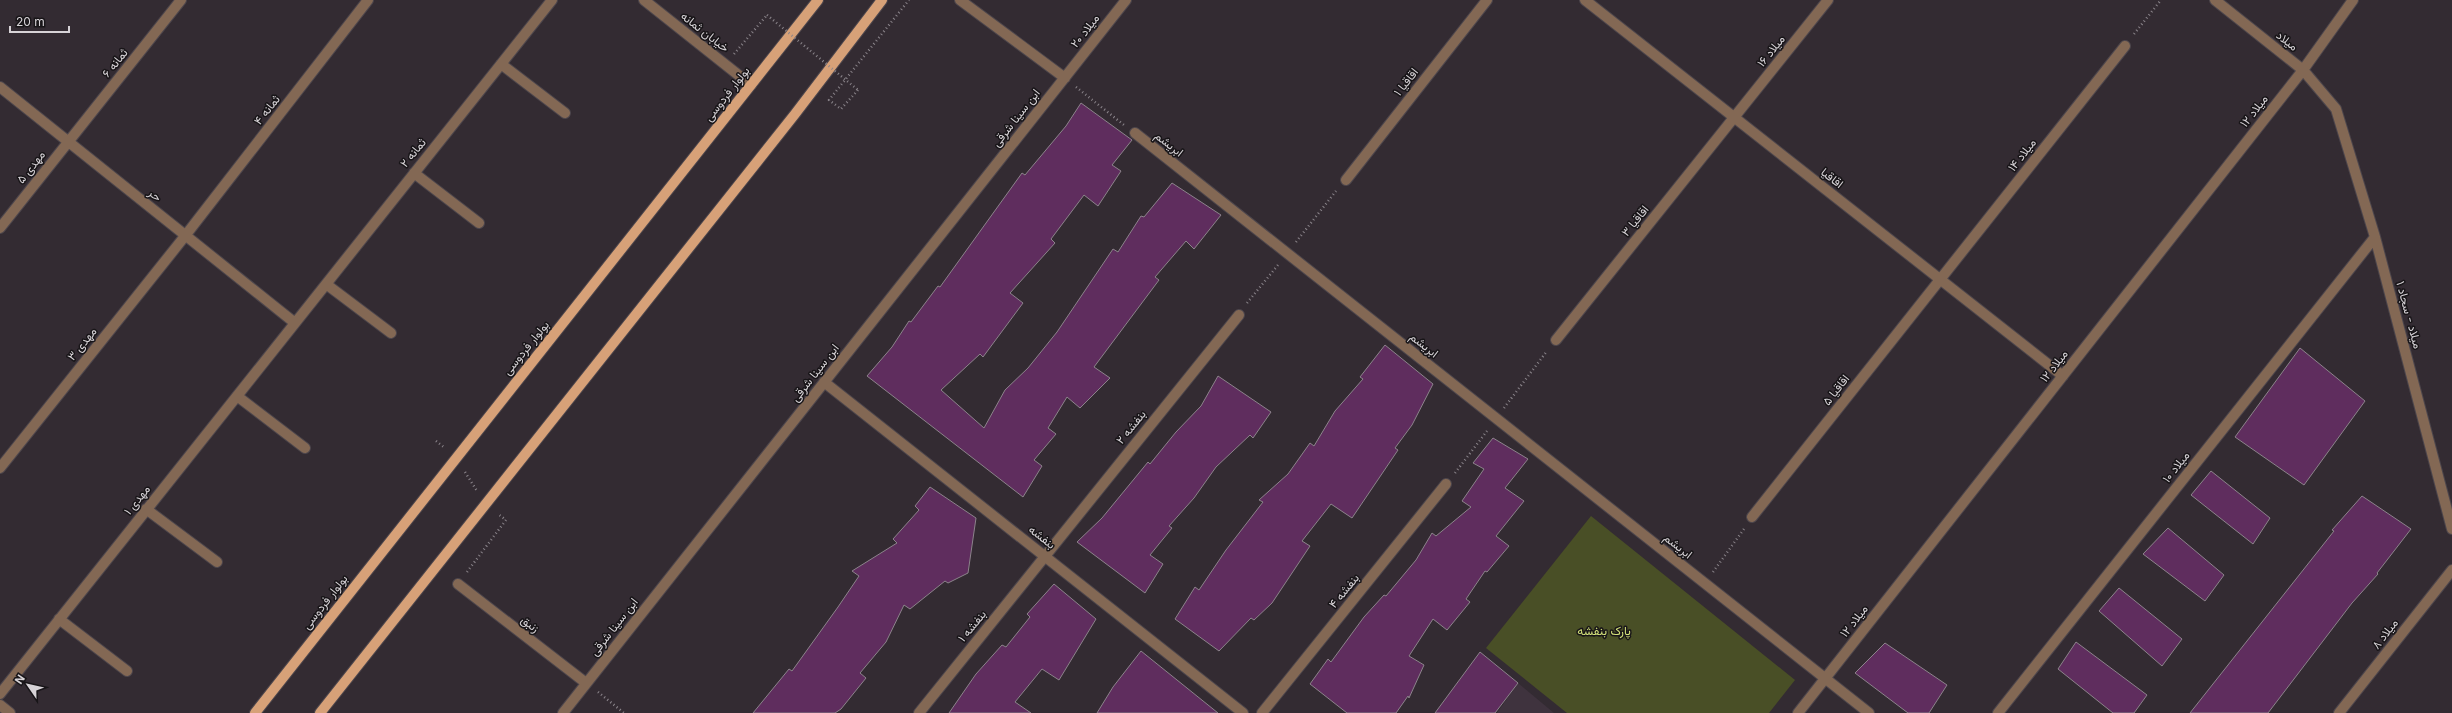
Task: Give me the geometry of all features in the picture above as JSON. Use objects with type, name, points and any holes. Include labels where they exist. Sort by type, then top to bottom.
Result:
[{"type":"main road","name":"بولوار فردوسی","points":[[255,713],[818,0]]},
{"type":"main road","points":[[320,713],[794,114],[882,0]]},
{"type":"street","name":"ثمانه ۶","points":[[68,142],[181,0]]},
{"type":"street","name":"ثمانه ۴","points":[[185,236],[368,0]]},
{"type":"street","name":"ثمانه ۲","points":[[295,323],[552,0]]},
{"type":"street","name":"خیابان ثمانه","points":[[644,0],[751,85]]},
{"type":"street","points":[[960,0],[1065,78]]},
{"type":"street","name":"میلاد ۲۰","points":[[1065,78],[1126,0]]},
{"type":"street","name":"اقاقیا ۱","points":[[1346,180],[1487,0]]},
{"type":"street","name":"اقاقیا","points":[[1585,0],[2063,376]]},
{"type":"street","name":"میلاد ۱۶","points":[[1734,117],[1828,0]]},
{"type":"street","name":"میلاد","points":[[2215,0],[2303,70],[2336,109]]},
{"type":"street","name":"میلاد ۱۲","points":[[1798,713],[2303,70],[2353,0]]},
{"type":"street","name":"میلاد ۱۴","points":[[1940,280],[2125,46]]},
{"type":"street","points":[[501,64],[565,113]]},
{"type":"street","name":"ابن سینا شرقی","points":[[562,713],[1065,78]]},
{"type":"street","name":"حر","points":[[0,87],[295,323]]},
{"type":"street","name":"میلاد - سجاد ۱","points":[[2336,109],[2375,237],[2452,529]]},
{"type":"street","name":"اقاقیا ۳","points":[[1556,340],[1734,117]]},
{"type":"street","name":"ابریشم","points":[[1135,133],[1869,713]]},
{"type":"street","name":"مهدی ۵","points":[[0,228],[68,142]]},
{"type":"street","points":[[414,173],[479,223]]},
{"type":"street","name":"مهدی ۳","points":[[0,468],[185,236]]},
{"type":"street","name":"میلاد ۱۰","points":[[1998,713],[2375,237]]},
{"type":"street","name":"اقاقیا ۵","points":[[1752,517],[1940,280]]},
{"type":"street","points":[[326,284],[391,334]]},
{"type":"street","name":"بنفشه ۲","points":[[1044,556],[1238,314]]},
{"type":"street","name":"مهدی ۱","points":[[0,694],[295,323]]},
{"type":"street","name":"بنفشه","points":[[824,382],[1243,713]]},
{"type":"street","points":[[237,396],[305,448]]},
{"type":"street","name":"بنفشه ۴","points":[[1262,713],[1446,484]]},
{"type":"street","points":[[146,509],[217,562]]},
{"type":"street","name":"بنفشه ۱","points":[[919,713],[1044,556]]},
{"type":"street","name":"میلاد ۸","points":[[2339,713],[2452,570]]},
{"type":"street","name":"زنبق","points":[[458,584],[586,683]]},
{"type":"street","points":[[59,619],[127,671]]},
{"type":"street","points":[[0,705],[10,713]]},
{"type":"path","points":[[725,64],[767,14],[858,90],[841,109],[829,100],[909,0]]},
{"type":"path","points":[[2125,46],[2161,0]]},
{"type":"path","points":[[1065,78],[1135,133]]},
{"type":"path","points":[[436,441],[456,457],[485,503],[506,520],[458,584]]},
{"type":"path","points":[[1705,583],[1752,517]]},
{"type":"path","points":[[586,683],[624,713]]},
{"type":"shaded area","points":[[1518,683],[1554,713],[1497,713]]},
{"type":"green space","name":"پارک بنفشه","points":[[1591,516],[1795,680],[1769,713],[1567,713],[1486,648]]},
{"type":"building","points":[[1081,103],[1132,140],[1112,165],[1121,171],[1098,206],[1084,195],[1051,239],[1055,243],[1010,293],[1023,303],[983,357],[980,354],[941,390],[984,428],[1005,390],[1028,368],[1057,332],[1113,249],[1118,252],[1141,216],[1144,217],[1172,183],[1221,215],[1194,249],[1186,241],[1155,277],[1159,280],[1094,367],[1110,378],[1080,408],[1067,397],[1048,428],[1056,434],[1034,460],[1042,466],[1023,497],[867,376],[892,347],[909,321],[911,322],[938,286],[940,287],[1022,173],[1025,175],[1066,126]]},
{"type":"building","points":[[1385,345],[1433,384],[1412,425],[1395,448],[1398,450],[1352,518],[1331,504],[1302,541],[1310,546],[1272,603],[1254,620],[1251,618],[1219,651],[1175,619],[1195,587],[1199,590],[1226,550],[1263,502],[1259,500],[1288,474],[1310,443],[1314,446],[1335,411],[1363,379],[1360,377]]},
{"type":"building","points":[[2300,348],[2365,401],[2304,485],[2235,437]]},
{"type":"building","points":[[1218,376],[1271,412],[1253,438],[1250,435],[1216,467],[1194,498],[1169,526],[1172,528],[1150,555],[1163,564],[1145,593],[1077,542],[1102,518],[1148,462],[1150,464],[1176,432],[1201,406]]},
{"type":"building","points":[[1493,438],[1528,459],[1505,488],[1524,501],[1496,536],[1509,546],[1487,572],[1485,571],[1466,599],[1470,602],[1447,630],[1433,619],[1409,656],[1424,665],[1409,698],[1408,696],[1396,713],[1347,713],[1310,684],[1328,659],[1331,662],[1364,617],[1384,595],[1386,596],[1416,560],[1432,533],[1436,536],[1471,507],[1462,501],[1484,469],[1473,463]]},
{"type":"building","points":[[2211,471],[2270,518],[2253,544],[2191,495]]},
{"type":"building","points":[[930,487],[976,518],[968,573],[948,583],[945,581],[910,609],[904,605],[886,642],[860,673],[866,678],[841,709],[835,713],[753,713],[789,669],[792,671],[838,607],[859,576],[852,571],[897,543],[893,539],[919,510],[915,506]]},
{"type":"building","points":[[2362,496],[2411,529],[2377,573],[2378,574],[2352,603],[2268,713],[2190,713],[2334,531],[2332,530]]},
{"type":"building","points":[[2168,528],[2224,575],[2205,601],[2143,554]]},
{"type":"building","points":[[1054,584],[1096,619],[1059,680],[1042,669],[1015,702],[1031,713],[949,713],[976,674],[1002,645],[1006,647],[1030,617],[1027,614]]},
{"type":"building","points":[[2119,588],[2182,639],[2162,666],[2099,611]]},
{"type":"building","points":[[2076,642],[2147,695],[2134,713],[2113,713],[2058,669]]},
{"type":"building","points":[[1885,643],[1947,685],[1929,713],[1908,713],[1855,673]]},
{"type":"building","points":[[1141,651],[1218,713],[1097,713],[1113,687]]},
{"type":"building","points":[[1480,652],[1518,683],[1495,713],[1435,713]]}]
